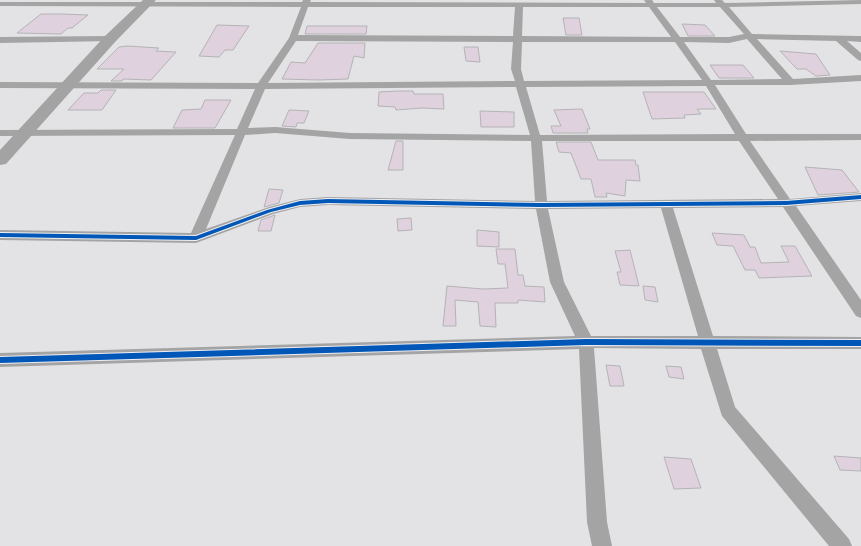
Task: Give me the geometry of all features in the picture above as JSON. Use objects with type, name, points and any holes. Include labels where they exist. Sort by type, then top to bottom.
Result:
[{"type":"street","points":[[0,4],[306,2],[519,5],[649,2],[861,1]]},
{"type":"street","points":[[196,238],[261,86],[293,38],[306,2]]},
{"type":"street","points":[[649,2],[709,83],[742,138],[861,312]]},
{"type":"street","points":[[720,2],[790,82]]},
{"type":"street","points":[[0,160],[110,39],[147,3]]},
{"type":"street","points":[[519,5],[516,69],[536,138],[541,205],[557,282],[586,342],[597,522],[602,546]]},
{"type":"street","points":[[293,38],[729,40],[749,36],[861,39]]},
{"type":"street","points":[[838,38],[861,58]]},
{"type":"street","points":[[0,40],[110,39]]},
{"type":"street","points":[[0,85],[69,84],[261,86],[709,83],[790,82],[861,78]]},
{"type":"street","points":[[0,133],[242,132],[275,130],[350,136],[536,138],[861,137]]},
{"type":"street","points":[[0,235],[196,238],[269,211],[300,203],[328,201],[541,205],[786,203],[861,197]]},
{"type":"street","points":[[666,204],[728,411],[842,546]]},
{"type":"street","points":[[0,360],[586,342],[861,343]]},
{"type":"building","points":[[41,14],[88,15],[72,28],[68,28],[61,34],[17,33]]},
{"type":"building","points":[[563,18],[579,18],[582,35],[566,35]]},
{"type":"building","points":[[682,24],[705,25],[715,36],[688,36]]},
{"type":"building","points":[[217,25],[249,26],[233,50],[225,50],[219,57],[199,56]]},
{"type":"building","points":[[307,26],[367,26],[366,34],[305,34]]},
{"type":"building","points":[[318,43],[365,43],[364,58],[354,56],[348,79],[282,79],[291,62],[305,63]]},
{"type":"building","points":[[119,47],[159,48],[156,51],[176,52],[151,80],[123,79],[122,81],[111,81],[124,69],[97,69]]},
{"type":"building","points":[[464,47],[478,47],[480,62],[466,61]]},
{"type":"building","points":[[780,51],[816,54],[830,75],[816,76],[806,69],[797,69]]},
{"type":"building","points":[[710,65],[743,65],[754,78],[719,78]]},
{"type":"building","points":[[101,90],[116,90],[102,110],[68,110],[84,93],[98,93]]},
{"type":"building","points":[[413,91],[414,94],[443,94],[444,109],[422,108],[396,110],[395,107],[378,106],[379,92]]},
{"type":"building","points":[[643,92],[704,92],[716,109],[697,109],[701,114],[684,115],[685,118],[652,119]]},
{"type":"building","points":[[205,100],[231,100],[215,128],[173,128],[182,110],[201,109]]},
{"type":"building","points":[[582,109],[590,129],[587,129],[588,133],[553,133],[551,126],[561,126],[554,110]]},
{"type":"building","points":[[289,110],[309,111],[304,123],[297,123],[296,127],[282,126]]},
{"type":"building","points":[[480,111],[514,112],[514,127],[481,127]]},
{"type":"building","points":[[396,141],[403,141],[403,170],[388,170]]},
{"type":"building","points":[[556,142],[591,142],[598,160],[635,160],[636,165],[638,165],[640,181],[626,180],[625,196],[606,193],[607,197],[595,197],[591,179],[581,179],[571,153],[559,152]]},
{"type":"building","points":[[805,167],[842,170],[859,192],[818,195]]},
{"type":"building","points":[[269,189],[283,190],[279,203],[264,207]]},
{"type":"building","points":[[275,215],[271,231],[258,231],[261,220]]},
{"type":"building","points":[[411,218],[412,230],[398,231],[397,219]]},
{"type":"building","points":[[477,230],[499,232],[499,247],[477,246]]},
{"type":"building","points":[[712,233],[744,235],[750,247],[755,247],[761,263],[789,262],[781,246],[795,246],[812,276],[759,278],[755,270],[745,270],[733,246],[717,245]]},
{"type":"building","points":[[496,249],[515,249],[518,275],[523,275],[525,286],[544,287],[545,302],[518,300],[518,303],[495,303],[496,327],[480,326],[478,302],[455,300],[456,326],[443,326],[447,286],[483,289],[508,288],[505,264],[498,264]]},
{"type":"building","points":[[630,250],[639,286],[620,285],[617,272],[621,272],[615,251]]},
{"type":"building","points":[[643,286],[655,287],[658,302],[645,300]]},
{"type":"building","points":[[606,365],[620,366],[624,386],[610,386]]},
{"type":"building","points":[[666,366],[681,367],[684,379],[669,377]]},
{"type":"building","points":[[834,456],[861,458],[861,471],[840,470]]},
{"type":"building","points":[[664,457],[691,459],[701,488],[674,489]]},
{"type":"cycle path","points":[[0,235],[196,238],[269,211],[300,203],[328,201],[541,205],[786,203],[861,197]]},
{"type":"cycle path","points":[[0,360],[586,342],[861,343]]}]
